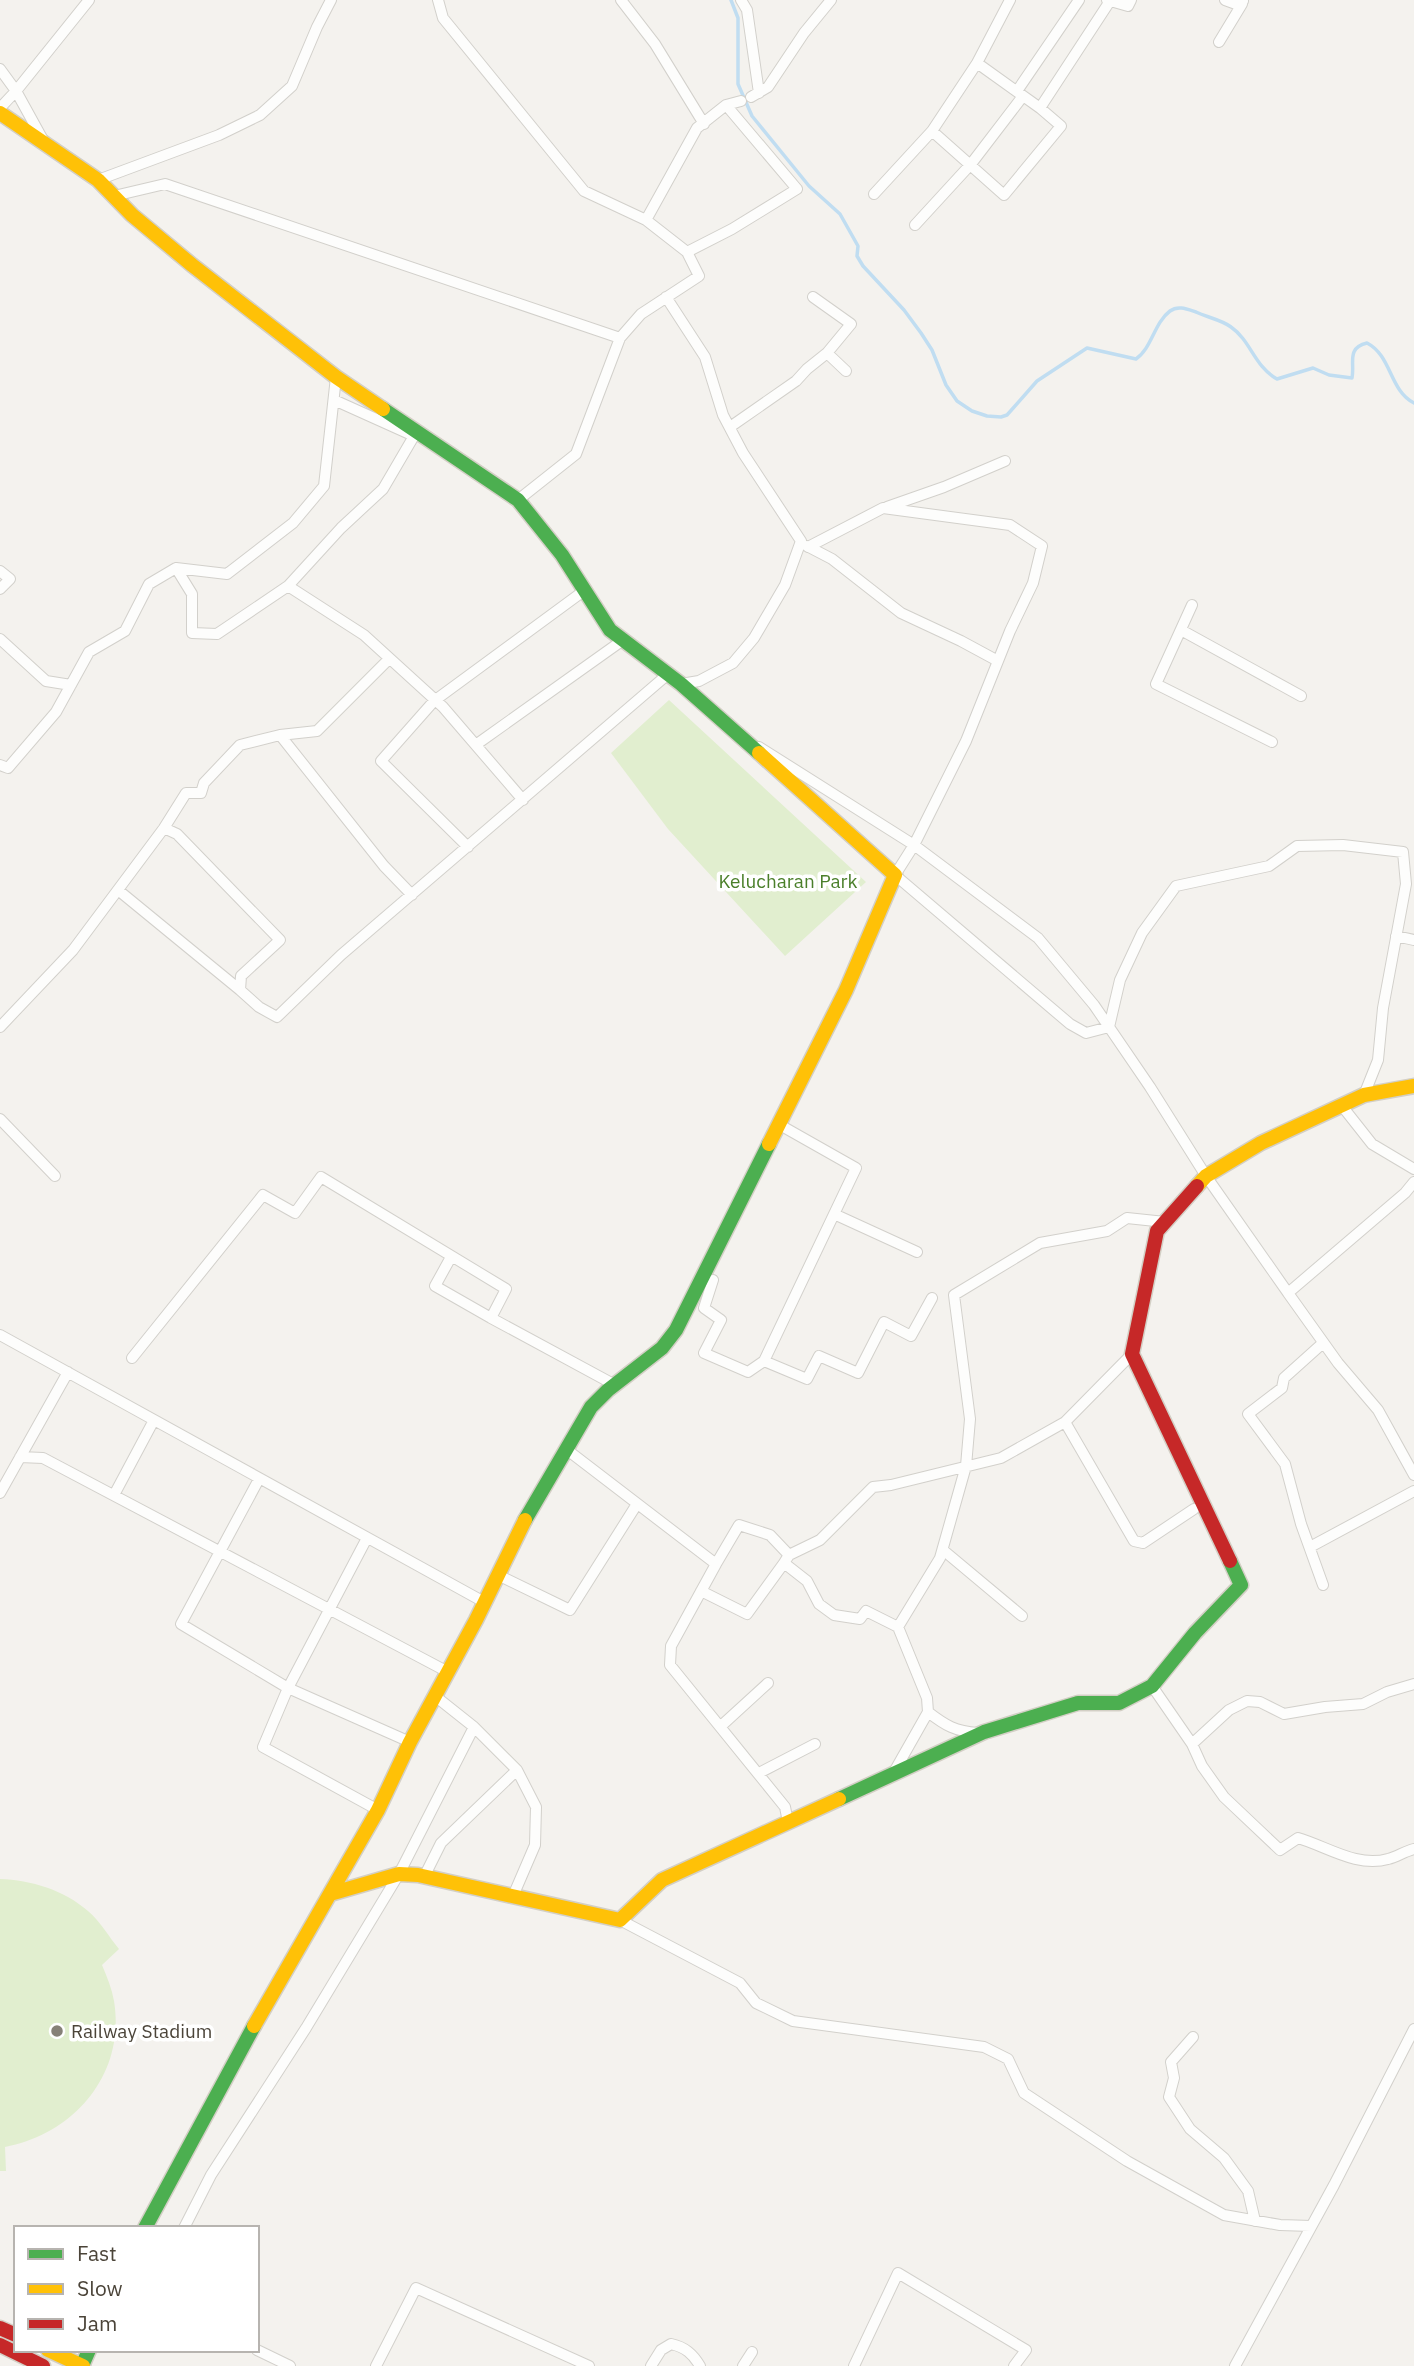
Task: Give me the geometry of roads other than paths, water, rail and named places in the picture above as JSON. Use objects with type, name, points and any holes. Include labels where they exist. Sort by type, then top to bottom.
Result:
[{"type":"street","points":[[89,0],[0,110],[98,180],[132,215],[192,265],[336,377],[518,500],[562,555],[610,630],[681,684],[895,875],[1070,1024],[1086,1033],[1109,1027]]},
{"type":"street","points":[[98,180],[219,135],[260,115],[292,86],[331,0]]},
{"type":"street","points":[[438,0],[443,18],[584,191],[646,220],[687,252],[699,276],[641,314],[620,338],[576,454],[518,500]]},
{"type":"street","points":[[621,0],[655,44],[704,124]]},
{"type":"street","points":[[741,0],[747,10],[750,97]]},
{"type":"street","points":[[646,220],[697,128],[726,105],[750,97],[768,87],[804,33],[831,0]]},
{"type":"street","points":[[874,194],[932,131],[977,63],[1010,0]]},
{"type":"street","points":[[915,225],[971,164],[1079,0]]},
{"type":"street","points":[[1040,108],[1109,0],[1128,6],[1131,0]]},
{"type":"street","points":[[1225,0],[1236,4],[1243,2]]},
{"type":"street","points":[[1219,43],[1243,2]]},
{"type":"street","points":[[932,131],[1004,195],[1061,126],[977,63]]},
{"type":"street","points":[[0,69],[16,91],[43,141]]},
{"type":"street","points":[[687,252],[732,229],[797,189],[726,105]]},
{"type":"street","points":[[114,196],[165,184],[620,338]]},
{"type":"street","points":[[666,297],[705,357],[721,408],[743,453],[805,544],[832,559],[901,613],[998,662]]},
{"type":"street","points":[[730,427],[796,381],[827,353],[851,324],[813,298]]},
{"type":"street","points":[[827,353],[846,372]]},
{"type":"street","points":[[0,765],[8,768],[56,712],[89,652],[125,631],[149,584],[176,568],[228,574],[293,523],[324,486],[336,377]]},
{"type":"street","points":[[176,568],[192,594],[192,633],[217,634],[288,586],[341,528],[383,489],[414,436],[334,400]]},
{"type":"street","points":[[681,684],[699,681],[733,663],[754,638],[805,544],[883,508],[944,488],[1005,461]]},
{"type":"street","points":[[146,2226],[199,2126],[378,1810],[410,1742],[523,1524],[566,1449],[591,1407],[662,1348],[676,1330],[846,990],[895,875],[914,845],[966,741],[1010,631],[1033,583],[1042,546],[1010,525],[883,508]]},
{"type":"street","points":[[0,571],[10,579],[0,589]]},
{"type":"street","points":[[288,586],[364,635],[443,707],[523,800]]},
{"type":"street","points":[[468,847],[381,761],[435,701],[585,590]]},
{"type":"street","points":[[1192,605],[1156,684],[1272,742]]},
{"type":"street","points":[[1181,630],[1301,696]]},
{"type":"street","points":[[0,639],[46,681],[71,685]]},
{"type":"street","points":[[477,744],[623,640]]},
{"type":"street","points":[[0,1027],[73,950],[164,828],[186,793],[201,793],[205,783],[240,745],[279,735],[317,731],[389,659]]},
{"type":"street","points":[[118,890],[259,1007],[277,1017],[341,956],[667,675]]},
{"type":"street","points":[[730,728],[914,845],[1038,938],[1109,1027],[1206,1175],[1323,1343],[1378,1410],[1414,1475]]},
{"type":"street","points":[[279,735],[384,866],[412,895]]},
{"type":"street","points":[[164,828],[177,834],[280,940],[241,976],[240,990]]},
{"type":"street","points":[[1109,1027],[1121,980],[1142,933],[1175,886],[1269,866],[1297,846],[1343,845],[1403,852],[1406,884],[1383,1008],[1378,1060],[1364,1095]]},
{"type":"street","points":[[1396,936],[1414,940]]},
{"type":"street","points":[[701,1591],[747,1614],[787,1559],[820,1540],[873,1487],[1001,1458],[1065,1422],[1132,1354],[1157,1231],[1206,1175],[1261,1143],[1364,1095],[1414,1086]]},
{"type":"street","points":[[1342,1106],[1372,1144],[1414,1169]]},
{"type":"street","points":[[0,1119],[55,1176]]},
{"type":"street","points":[[713,1280],[704,1308],[721,1320],[704,1353],[748,1372],[764,1361],[856,1168],[780,1125]]},
{"type":"street","points":[[132,1358],[262,1195],[295,1213],[321,1177],[506,1289],[491,1318]]},
{"type":"street","points":[[1288,1293],[1405,1193],[1414,1182]]},
{"type":"street","points":[[834,1214],[917,1252]]},
{"type":"street","points":[[898,1627],[940,1559],[967,1466],[970,1419],[954,1295],[1040,1243],[1107,1231],[1127,1218],[1165,1222]]},
{"type":"street","points":[[451,1257],[435,1286],[615,1385]]},
{"type":"street","points":[[764,1361],[807,1379],[819,1356],[858,1373],[884,1322],[911,1336],[932,1298]]},
{"type":"street","points":[[0,1335],[484,1602]]},
{"type":"street","points":[[1323,1343],[1284,1378],[1282,1388],[1248,1414],[1285,1464],[1323,1585]]},
{"type":"street","points":[[620,1920],[662,1880],[980,1733],[1078,1703],[1119,1703],[1152,1686],[1195,1633],[1241,1585],[1132,1354]]},
{"type":"street","points":[[0,1493],[68,1373]]},
{"type":"street","points":[[114,1495],[154,1420]]},
{"type":"street","points":[[1065,1422],[1134,1541],[1143,1543],[1194,1509]]},
{"type":"street","points":[[566,1449],[716,1564]]},
{"type":"street","points":[[20,1457],[43,1458],[448,1672]]},
{"type":"street","points":[[259,1479],[181,1624],[288,1688],[410,1742]]},
{"type":"street","points":[[1310,1547],[1414,1491]]},
{"type":"street","points":[[498,1575],[570,1610],[636,1504]]},
{"type":"street","points":[[788,1822],[785,1807],[670,1665],[671,1646],[739,1525],[770,1535],[807,1581],[819,1604],[834,1615],[860,1619],[866,1611],[898,1627],[927,1698],[929,1712],[893,1773]]},
{"type":"street","points":[[367,1538],[288,1688],[263,1746],[378,1810]]},
{"type":"street","points":[[943,1550],[1022,1616]]},
{"type":"street","points":[[721,1726],[768,1683]]},
{"type":"street","points":[[1192,1744],[1228,1710],[1247,1701],[1260,1702],[1284,1714],[1363,1704],[1387,1692],[1414,1684]]},
{"type":"street","points":[[1152,1686],[1224,1797],[1280,1850],[1297,1838],[1364,1861],[1387,1860],[1414,1849]]},
{"type":"street","points":[[435,1696],[474,1727],[517,1770],[536,1807],[535,1844],[513,1896]]},
{"type":"street","points":[[929,1712],[960,1732],[980,1733]]},
{"type":"street","points":[[185,2226],[211,2175],[306,2028],[399,1874],[474,1727]]},
{"type":"street","points":[[759,1773],[815,1744]]},
{"type":"street","points":[[424,1877],[441,1843],[517,1770]]},
{"type":"street","points":[[330,1894],[399,1874],[424,1877],[620,1920],[740,1983],[756,2003],[793,2021],[984,2047],[1007,2059],[1024,2093],[1128,2161],[1224,2215],[1280,2225],[1311,2226]]},
{"type":"street","points":[[1235,2366],[1414,2029]]},
{"type":"street","points":[[1193,2037],[1171,2063],[1174,2078],[1169,2097],[1190,2129],[1224,2158],[1248,2191],[1255,2221]]},
{"type":"street","points":[[854,2366],[898,2273],[1026,2350],[1014,2366]]},
{"type":"street","points":[[376,2366],[416,2288],[589,2366]]},
{"type":"street","points":[[651,2366],[661,2350],[671,2344],[690,2352],[700,2366]]},
{"type":"street","points":[[259,2351],[290,2366]]},
{"type":"street","points":[[14,2352],[43,2366]]},
{"type":"street","points":[[52,2352],[82,2366]]},
{"type":"street","points":[[743,2366],[752,2352]]},
{"type":"waterway","points":[[731,0],[738,18],[738,84],[752,116],[809,186],[840,214],[858,246],[857,256],[863,266],[904,310],[932,350],[946,385],[957,401],[972,411],[987,416],[1007,415],[1037,381],[1087,348],[1136,359],[1146,349],[1165,316],[1173,309],[1179,308],[1231,327],[1269,374],[1277,379],[1313,368],[1329,375],[1352,378],[1354,352],[1360,345],[1367,343],[1381,356],[1400,390],[1414,403]]},
{"type":"place","name":"Railway Stadium","points":[[57,2031]]},
{"type":"park label","name":"Kelucharan Park","points":[[788,881]]}]
